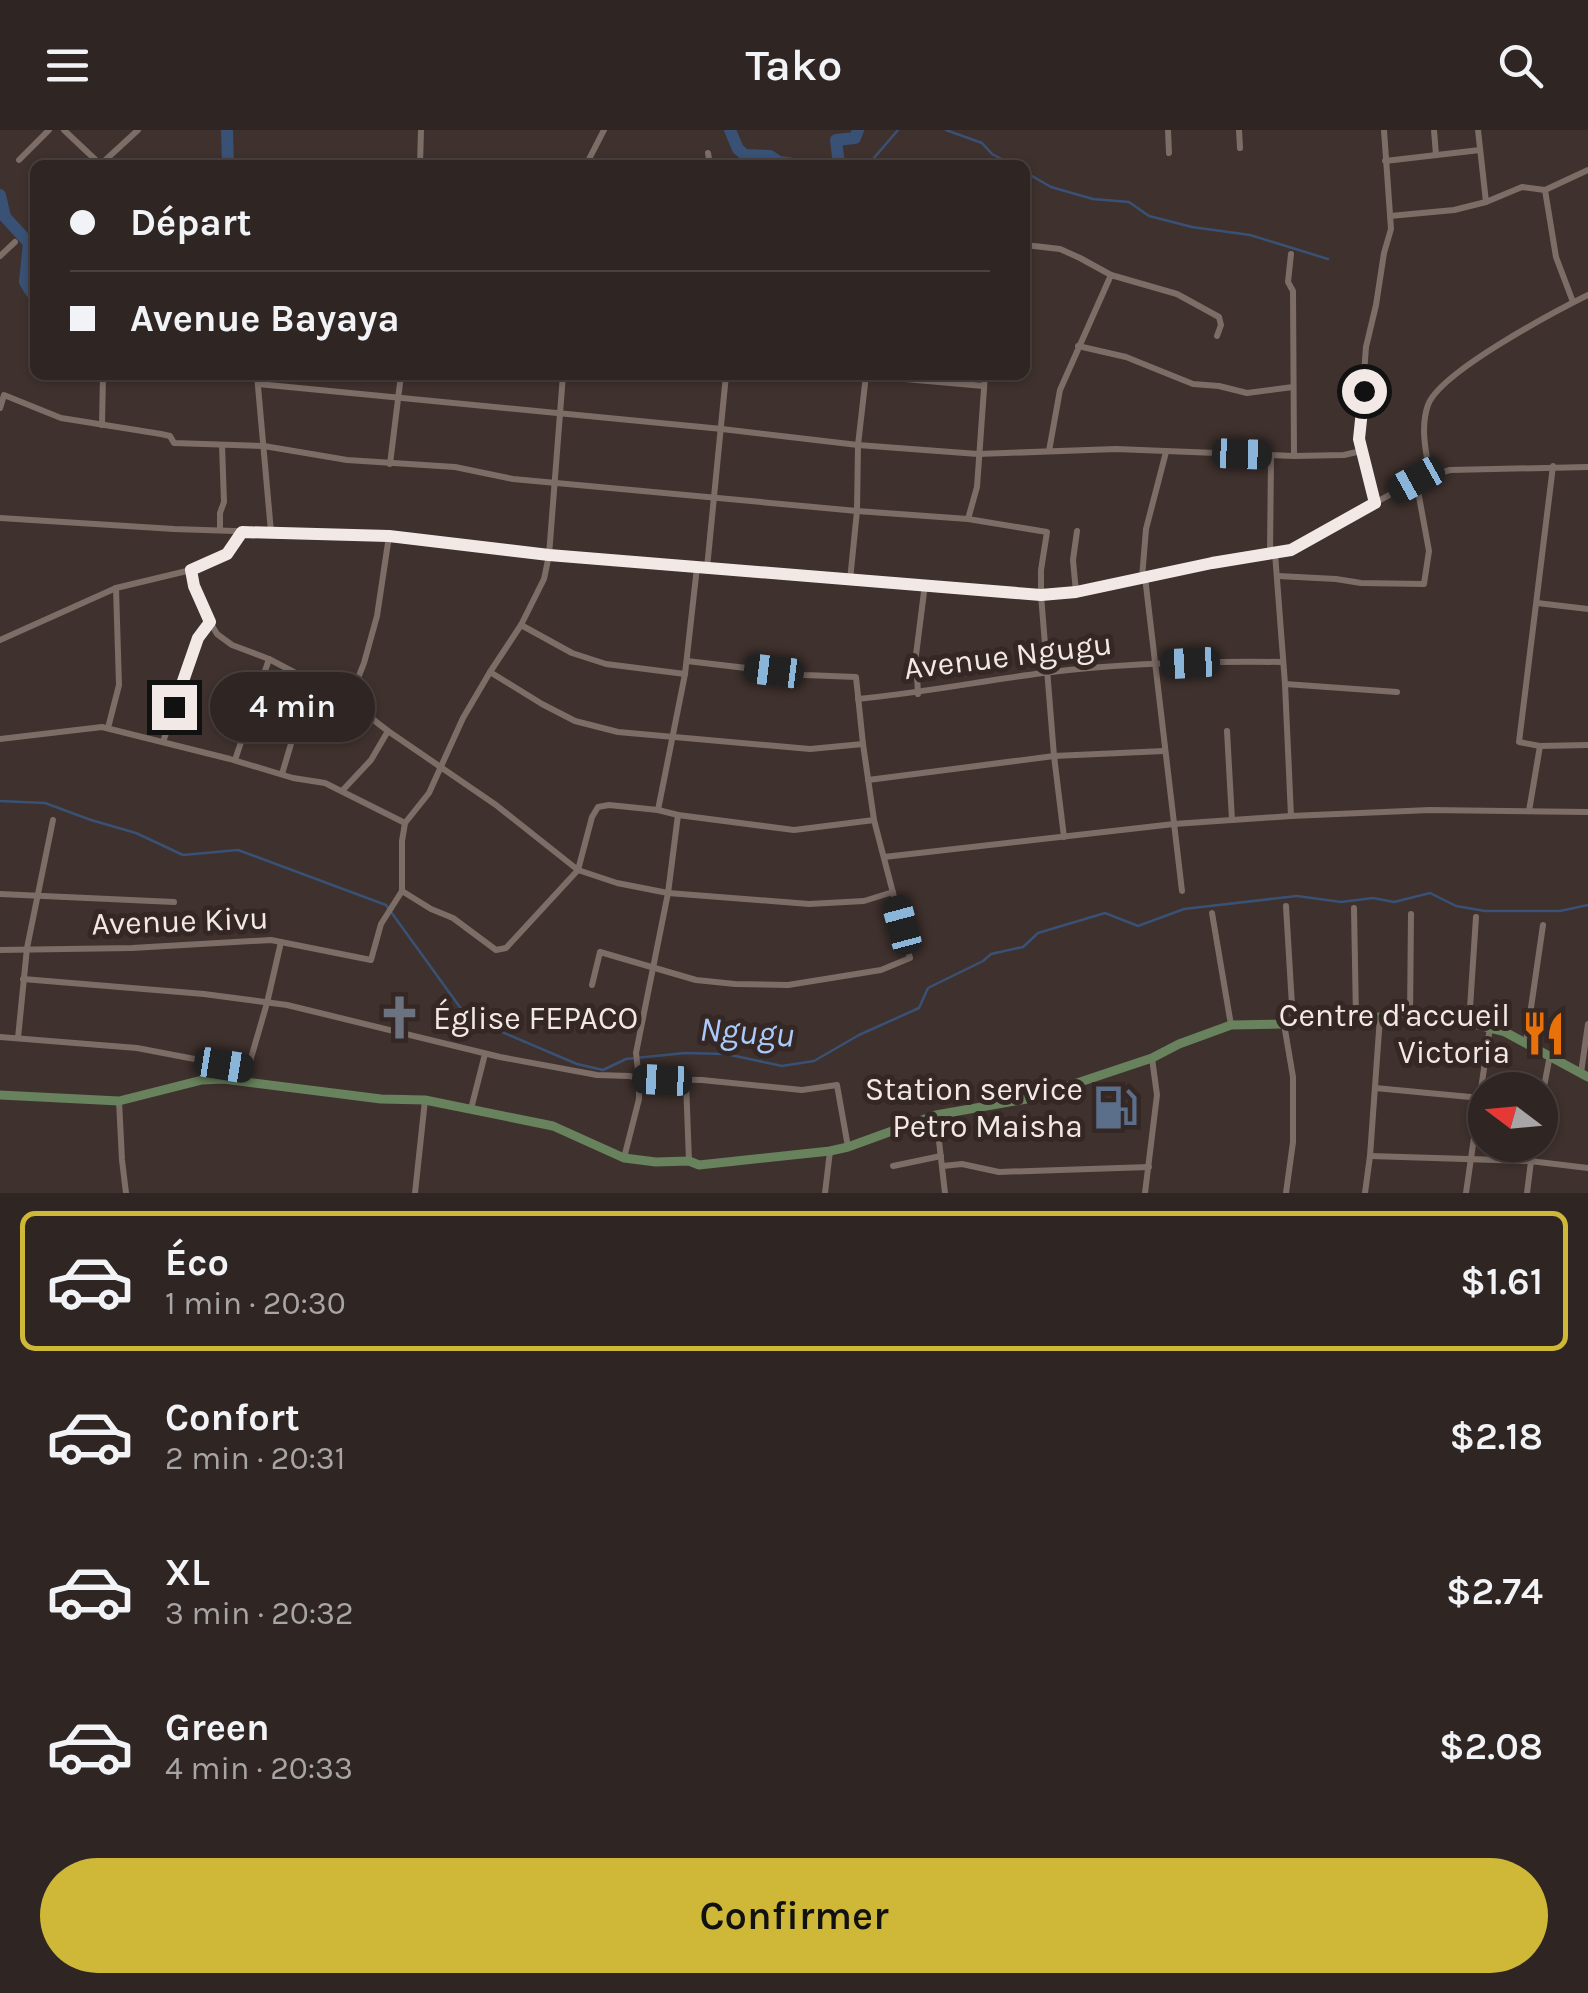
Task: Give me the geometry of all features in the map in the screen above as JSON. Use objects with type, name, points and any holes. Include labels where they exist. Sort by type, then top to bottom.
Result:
[{"type":"main road","points":[[0,1095],[119,1101],[202,1080],[380,1099],[425,1100],[553,1126],[624,1158],[689,1161],[699,1165],[848,1147],[936,1114],[1032,1098],[1152,1058],[1231,1025],[1380,1017],[1468,1022],[1526,1042],[1585,1075]]},
{"type":"street","points":[[19,160],[49,130]]},
{"type":"street","points":[[64,130],[95,160]]},
{"type":"street","points":[[105,160],[138,130]]},
{"type":"street","points":[[420,160],[422,130]]},
{"type":"street","points":[[589,160],[604,130]]},
{"type":"street","points":[[1168,130],[1168,152]]},
{"type":"street","points":[[1239,130],[1240,148]]},
{"type":"street","points":[[1375,503],[1359,439],[1366,348],[1390,229],[1384,130]]},
{"type":"street","points":[[1434,130],[1436,155]]},
{"type":"street","points":[[1478,130],[1486,202]]},
{"type":"street","points":[[1385,161],[1480,150]]},
{"type":"street","points":[[708,153],[709,160]]},
{"type":"street","points":[[1390,216],[1454,210],[1522,188],[1546,190],[1588,170]]},
{"type":"street","points":[[1546,190],[1556,258],[1573,302]]},
{"type":"street","points":[[0,256],[14,242]]},
{"type":"street","points":[[1030,245],[1060,249],[1110,276],[1177,294],[1220,317],[1216,336]]},
{"type":"street","points":[[1291,254],[1288,282],[1293,291],[1294,456]]},
{"type":"street","points":[[1048,451],[1060,390],[1110,276]]},
{"type":"street","points":[[1430,475],[1424,437],[1428,403],[1449,378],[1473,360],[1588,295]]},
{"type":"street","points":[[1078,346],[1126,357],[1193,384],[1247,393],[1293,387]]},
{"type":"street","points":[[102,425],[104,380]]},
{"type":"street","points":[[257,380],[271,532]]},
{"type":"street","points":[[264,380],[398,399],[978,454],[1116,449],[1294,456],[1361,451]]},
{"type":"street","points":[[390,464],[400,380]]},
{"type":"street","points":[[562,380],[544,578],[521,625],[463,718],[429,794],[406,823],[402,892],[452,918],[496,950],[506,948],[578,870],[598,807],[658,810],[794,830],[874,820]]},
{"type":"street","points":[[707,568],[726,380]]},
{"type":"street","points":[[850,580],[864,380]]},
{"type":"street","points":[[919,380],[984,386]]},
{"type":"street","points":[[968,519],[977,487],[984,380]]},
{"type":"street","points":[[0,408],[4,395],[62,418],[170,436],[174,442],[264,446],[347,460],[455,467],[514,479],[968,519],[1046,532],[1041,595],[1064,837]]},
{"type":"street","points":[[220,530],[224,502],[222,446]]},
{"type":"street","points":[[1166,451],[1146,529],[1144,578],[1182,891]]},
{"type":"street","points":[[1271,455],[1272,554],[1278,576],[1291,816]]},
{"type":"street","points":[[1553,466],[1519,742],[1540,746],[1588,745]]},
{"type":"street","points":[[0,518],[389,536],[549,555],[1041,595],[1076,592],[1291,550],[1416,480],[1450,470],[1588,466]]},
{"type":"street","points":[[1278,576],[1424,584],[1429,551],[1416,480]]},
{"type":"street","points":[[1076,592],[1072,560],[1077,531]]},
{"type":"street","points":[[0,640],[116,588],[191,570],[227,554],[242,532]]},
{"type":"street","points":[[349,701],[377,616],[389,536]]},
{"type":"street","points":[[658,810],[688,661],[697,568]]},
{"type":"street","points":[[191,570],[194,586],[217,634],[349,701],[578,870],[668,893],[808,904],[864,901],[893,892]]},
{"type":"street","points":[[918,694],[916,656],[925,584]]},
{"type":"street","points":[[108,728],[119,685],[116,588]]},
{"type":"street","points":[[1537,603],[1588,609]]},
{"type":"street","points":[[163,742],[198,638],[210,622]]},
{"type":"street","points":[[521,625],[572,652],[606,664],[685,674]]},
{"type":"street","points":[[236,760],[269,659]]},
{"type":"street","name":"Avenue Ngugu","points":[[654,969],[696,980],[788,984],[882,970],[910,958],[874,820],[856,678],[688,661]]},
{"type":"street","name":"Avenue Ngugu","points":[[858,699],[918,694],[1047,672],[1156,664],[1283,662]]},
{"type":"street","points":[[490,672],[575,721],[618,732],[810,749],[862,744]]},
{"type":"street","points":[[282,774],[310,680]]},
{"type":"street","points":[[1285,684],[1397,692]]},
{"type":"street","points":[[0,739],[108,728],[325,783],[406,823]]},
{"type":"street","points":[[342,791],[371,760],[388,731]]},
{"type":"street","points":[[1227,731],[1232,820]]},
{"type":"street","points":[[1529,811],[1540,746]]},
{"type":"street","points":[[868,780],[1054,756],[1164,751]]},
{"type":"street","points":[[884,857],[1174,824],[1291,816],[1430,810],[1588,812]]},
{"type":"street","points":[[624,1158],[639,1099],[636,1053],[668,893],[678,815]]},
{"type":"street","points":[[18,1038],[28,948],[52,820]]},
{"type":"street","name":"Avenue Kivu","points":[[0,950],[99,950],[246,940],[281,942],[371,960],[381,924],[402,892]]},
{"type":"street","points":[[0,894],[174,902]]},
{"type":"street","points":[[1286,906],[1293,1077],[1293,1142],[1286,1193]]},
{"type":"street","points":[[1354,908],[1356,1018]]},
{"type":"street","points":[[1212,913],[1231,1025]]},
{"type":"street","points":[[1410,1018],[1412,914]]},
{"type":"street","points":[[1468,1022],[1476,917]]},
{"type":"street","points":[[1526,1042],[1543,925]]},
{"type":"street","points":[[244,1082],[281,942]]},
{"type":"street","points":[[592,984],[600,952],[654,969]]},
{"type":"street","points":[[24,979],[287,1005],[485,1054],[597,1075],[736,1082],[744,1086],[802,1090],[838,1085],[848,1147]]},
{"type":"street","points":[[1365,1193],[1380,1017]]},
{"type":"street","points":[[1585,1075],[1588,1024]]},
{"type":"street","points":[[1484,1072],[1490,1027]]},
{"type":"street","points":[[0,1037],[137,1048],[247,1068]]},
{"type":"street","points":[[472,1109],[485,1054]]},
{"type":"street","points":[[1547,1072],[1550,1055]]},
{"type":"street","points":[[1146,1193],[1157,1095],[1152,1058]]},
{"type":"street","points":[[686,1082],[689,1161]]},
{"type":"street","points":[[1375,1088],[1468,1097]]},
{"type":"street","points":[[415,1193],[425,1100]]},
{"type":"street","points":[[119,1101],[126,1193]]},
{"type":"street","points":[[936,1114],[945,1193]]},
{"type":"street","points":[[824,1193],[830,1151]]},
{"type":"street","points":[[893,1166],[942,1156]]},
{"type":"street","points":[[1370,1156],[1468,1158]]},
{"type":"street","points":[[1466,1193],[1471,1162]]},
{"type":"street","points":[[1526,1193],[1530,1162]]},
{"type":"street","points":[[1538,1162],[1588,1168]]},
{"type":"street","points":[[943,1166],[962,1164],[999,1172],[1148,1166]]},
{"type":"waterway","points":[[227,130],[228,160]]},
{"type":"waterway","points":[[730,130],[745,155],[776,160]]},
{"type":"waterway","points":[[838,160],[836,140],[855,138],[858,130]]},
{"type":"waterway","points":[[871,160],[898,130]]},
{"type":"waterway","points":[[946,130],[982,143],[1003,160]]},
{"type":"waterway","points":[[1030,175],[1051,187],[1093,199],[1129,202],[1149,216],[1250,235],[1328,259]]},
{"type":"waterway","points":[[0,195],[5,217],[29,243],[25,282],[30,290]]},
{"type":"waterway","name":"Ngugu","points":[[0,801],[45,803],[136,833],[183,855],[238,850],[386,905],[467,1017],[577,1064],[603,1070],[626,1059],[685,1053],[726,1054],[782,1066],[814,1061],[919,1008],[928,988],[991,954],[1023,947],[1038,933],[1105,913],[1138,926],[1184,909],[1297,896],[1341,902],[1373,898],[1394,902],[1430,893],[1456,906],[1485,911],[1560,911],[1588,905]]},
{"type":"place","name":"Église FEPACO","points":[[400,1018]]},
{"type":"place","name":"Centre d'accueil Victoria","points":[[1543,1033]]},
{"type":"place","name":"Station service Petro Maisha","points":[[1116,1107]]},
{"type":"route","points":[[174,707],[198,638],[210,622],[191,570],[227,554],[242,532],[389,536],[549,555],[994,592],[1076,592],[1291,550],[1375,503],[1359,439],[1364,391]]}]
